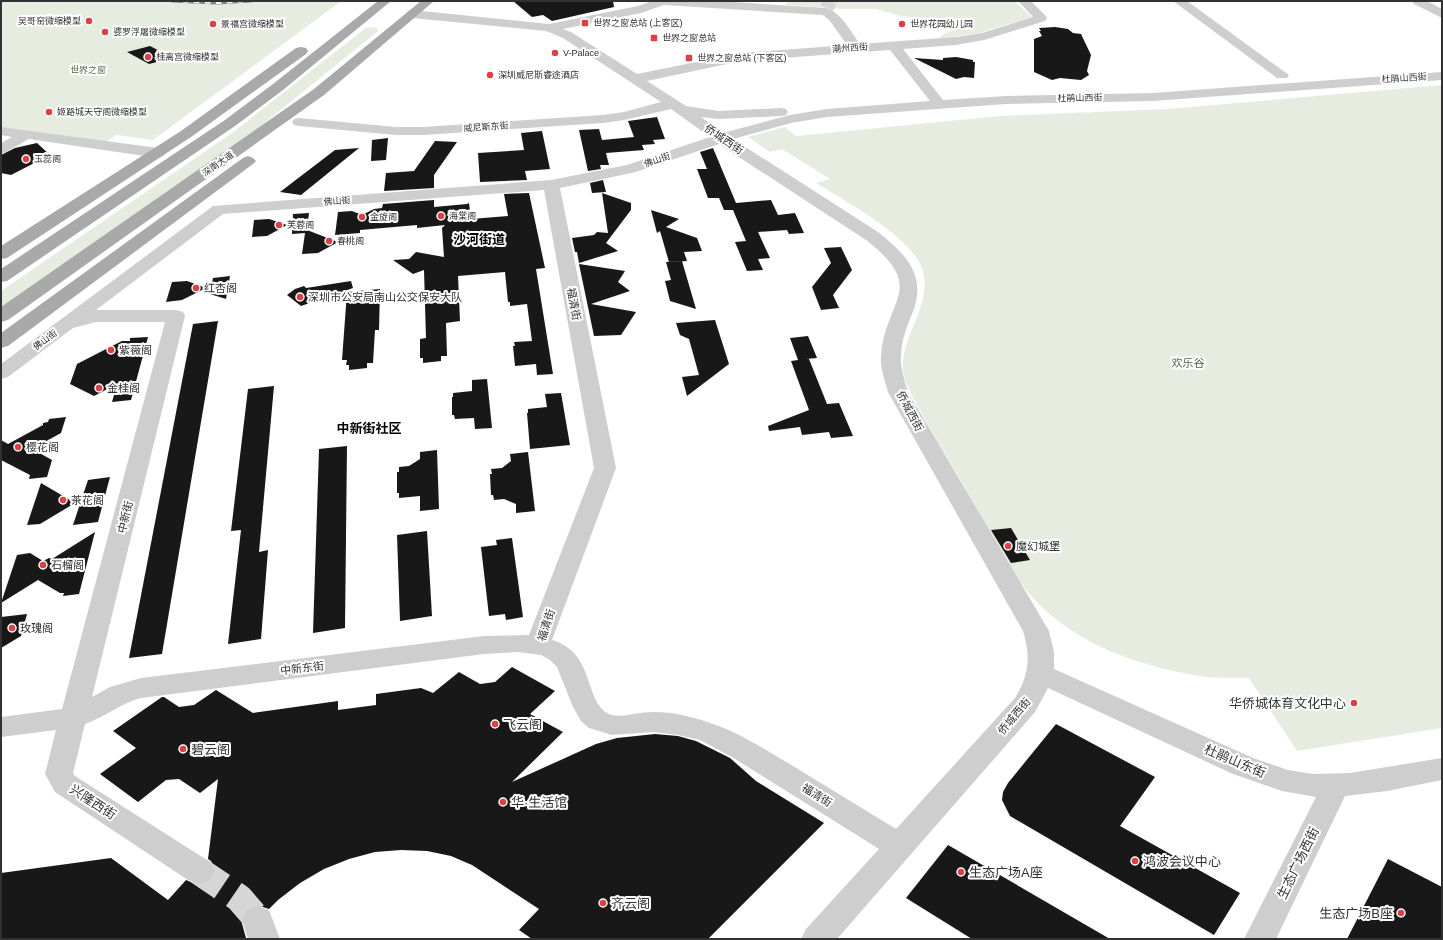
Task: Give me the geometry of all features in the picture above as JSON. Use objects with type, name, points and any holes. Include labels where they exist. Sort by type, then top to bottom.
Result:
[{"type":"main road","points":[[1,277],[230,123],[278,87],[385,1]]},
{"type":"main road","name":"深南大道","points":[[5,311],[319,92],[428,1]]},
{"type":"main road","points":[[1,342],[299,122],[332,96],[406,32],[410,27],[412,14],[439,1]]},
{"type":"main road","points":[[1,254],[186,134],[292,58],[361,4],[358,23]]},
{"type":"main road","points":[[186,134],[278,87]]},
{"type":"main road","points":[[269,128],[321,103],[332,96]]},
{"type":"main road","points":[[44,248],[88,198]]},
{"type":"street","points":[[549,28],[641,9],[663,1],[826,10],[834,18],[856,48]]},
{"type":"street","name":"潮州西街","points":[[635,79],[730,58],[976,38],[1041,18],[1024,1]]},
{"type":"street","points":[[1179,1],[1282,75]]},
{"type":"street","points":[[1418,1],[1442,14]]},
{"type":"street","name":"侨城西街","points":[[412,14],[549,28],[576,39],[677,106],[721,138],[872,236],[888,249],[900,263],[907,277],[909,290],[894,338],[891,356],[893,373],[898,392],[1036,631],[1043,655],[1041,674],[1033,693],[1025,705],[817,939]]},
{"type":"street","points":[[893,45],[939,104]]},
{"type":"street","name":"杜鹃山西街","points":[[721,138],[790,119],[841,112],[1014,99],[1153,97],[1442,76]]},
{"type":"street","points":[[677,106],[719,115],[811,111],[841,112]]},
{"type":"street","name":"威尼斯东街","points":[[299,122],[396,131],[423,131],[603,119],[677,106]]},
{"type":"street","points":[[1,132],[158,153]]},
{"type":"street","points":[[1,149],[26,135]]},
{"type":"street","name":"佛山街","points":[[1,373],[219,209],[551,186],[631,169],[721,138]]},
{"type":"street","name":"福清街","points":[[551,186],[605,468],[538,644],[556,650],[567,661],[591,714],[600,721],[614,725],[651,722],[693,726],[717,735],[899,846]]},
{"type":"street","points":[[109,291],[103,301],[104,310],[109,315]]},
{"type":"street","points":[[63,326],[78,319],[109,315]]},
{"type":"street","name":"中新街","points":[[73,718],[176,316],[149,317],[109,315]]},
{"type":"street","name":"中新东街","points":[[73,718],[89,712],[119,694],[140,688],[484,645],[538,644]]},
{"type":"street","name":"杜鹃山东街","points":[[1041,674],[1262,773],[1295,783],[1336,786],[1442,769]]},
{"type":"street","points":[[1,728],[73,718]]},
{"type":"street","name":"兴隆西街","points":[[73,718],[60,767],[59,774],[61,780],[199,871]]},
{"type":"street","name":"生态广场西街","points":[[1260,939],[1336,786]]},
{"type":"green space","name":"世界之窗","points":[[1,1],[340,2],[153,140],[116,135],[106,142],[1,128]]},
{"type":"green space","points":[[788,1],[1014,1],[1032,17],[979,33],[938,39],[944,34],[957,29],[943,20],[901,16],[876,9],[842,9],[786,5]]},
{"type":"green space","points":[[367,27],[377,28],[378,31],[251,134],[1,308],[1,291],[232,133]]},
{"type":"green space","name":"欢乐谷","points":[[1442,85],[1442,728],[1297,751],[1249,678],[1200,676],[1149,665],[1124,657],[1100,647],[1077,634],[1056,620],[1037,602],[1014,573],[930,428],[906,382],[903,370],[904,357],[924,293],[924,279],[921,266],[914,254],[890,231],[859,209],[816,183],[830,179],[782,149],[770,152],[748,137],[785,127],[796,136],[1000,116],[1168,109]]},
{"type":"building","points":[[513,1],[613,1],[614,7],[552,21],[543,15],[532,17]]},
{"type":"building","points":[[1055,27],[1068,29],[1073,33],[1081,34],[1091,55],[1087,71],[1089,75],[1081,80],[1060,78],[1052,80],[1034,72],[1034,39],[1042,36],[1039,28]]},
{"type":"building","points":[[150,46],[173,58],[149,64],[127,52]]},
{"type":"building","points":[[956,57],[973,60],[973,62],[975,62],[974,78],[964,77],[956,79],[914,58],[943,60],[943,58]]},
{"type":"building","points":[[657,117],[665,139],[653,140],[655,144],[642,145],[644,150],[606,153],[609,165],[600,165],[601,169],[588,171],[579,130],[599,129],[602,140],[634,137],[628,121]]},
{"type":"building","points":[[542,131],[550,169],[525,171],[527,180],[480,182],[478,153],[524,150],[521,133]]},
{"type":"building","points":[[388,138],[386,160],[371,161],[372,140]]},
{"type":"building","points":[[435,141],[457,142],[434,175],[434,188],[384,191],[386,173],[414,171]]},
{"type":"building","name":"玉蕊阁","points":[[37,143],[50,155],[11,175],[1,173],[1,155],[15,148]]},
{"type":"building","points":[[359,148],[301,195],[280,192],[335,150]]},
{"type":"building","points":[[713,148],[736,203],[771,200],[778,215],[795,213],[804,233],[789,234],[787,230],[758,232],[770,258],[758,259],[763,270],[747,271],[735,242],[746,241],[733,210],[724,210],[719,198],[708,198],[697,169],[707,169],[700,152]]},
{"type":"building","points":[[603,180],[606,192],[592,193],[590,183]]},
{"type":"building","points":[[529,193],[545,268],[536,269],[553,374],[537,375],[536,364],[515,366],[514,342],[532,341],[527,304],[510,306],[510,302],[508,302],[505,272],[458,276],[460,321],[446,323],[447,356],[441,356],[441,361],[423,363],[423,358],[420,358],[420,339],[426,338],[424,270],[413,274],[393,260],[409,259],[416,252],[444,257],[442,228],[445,225],[417,228],[417,225],[360,230],[360,233],[335,235],[338,212],[352,211],[362,215],[374,209],[382,208],[383,204],[434,200],[434,207],[469,203],[471,219],[508,216],[504,194]]},
{"type":"building","points":[[602,193],[631,203],[631,210],[606,243],[618,251],[579,263],[572,238],[594,235],[597,232],[608,233]]},
{"type":"building","points":[[651,210],[679,219],[666,227],[697,238],[702,251],[684,252],[687,261],[669,262],[660,231],[657,233]]},
{"type":"building","points":[[309,213],[307,230],[338,242],[318,253],[302,254],[305,233],[292,234],[293,214]]},
{"type":"building","points":[[269,219],[287,225],[267,236],[252,237],[254,220]]},
{"type":"building","points":[[841,247],[852,270],[833,295],[839,308],[821,310],[812,287],[831,263],[824,248]]},
{"type":"building","points":[[682,261],[696,309],[670,301],[665,281],[671,280],[666,262]]},
{"type":"building","points":[[579,264],[625,271],[618,282],[630,291],[591,304],[636,312],[621,335],[594,336]]},
{"type":"building","points":[[230,276],[226,299],[210,294],[213,278]]},
{"type":"building","points":[[187,281],[206,288],[182,300],[166,302],[172,282]]},
{"type":"building","name":"深圳市公安局南山公交保安大队","points":[[351,281],[353,288],[301,306],[287,295],[295,289],[304,286],[306,288]]},
{"type":"building","points":[[380,289],[379,330],[375,330],[373,363],[367,363],[367,368],[349,370],[349,365],[346,365],[347,360],[342,360],[347,292]]},
{"type":"building","points":[[715,320],[729,364],[687,396],[682,377],[699,375],[689,339],[680,335],[676,323]]},
{"type":"building","points":[[218,321],[162,654],[129,658],[193,324]]},
{"type":"building","points":[[808,336],[817,358],[806,359],[809,359],[827,404],[839,403],[853,436],[831,438],[829,432],[802,435],[800,427],[769,431],[768,426],[809,410],[791,361],[798,360],[790,338]]},
{"type":"building","points":[[148,337],[131,400],[112,402],[117,384],[94,396],[70,384],[77,364],[122,341],[130,341],[130,338]]},
{"type":"building","points":[[487,379],[492,428],[475,429],[474,418],[455,419],[454,415],[452,415],[452,397],[453,393],[472,391],[472,380]]},
{"type":"building","points":[[274,386],[259,552],[268,550],[261,639],[228,644],[241,530],[231,531],[248,389]]},
{"type":"building","points":[[561,393],[570,445],[530,449],[528,409],[547,407],[545,394]]},
{"type":"building","name":"樱花阁","points":[[66,417],[61,433],[32,449],[52,460],[47,477],[29,479],[30,475],[1,460],[1,440],[8,444],[43,425],[43,423],[48,422],[49,419]]},
{"type":"building","points":[[347,446],[345,628],[313,633],[319,449]]},
{"type":"building","points":[[437,450],[439,509],[420,511],[420,496],[399,498],[399,493],[397,493],[397,472],[399,472],[399,467],[409,466],[420,459],[420,452]]},
{"type":"building","points":[[528,452],[535,511],[516,513],[516,504],[504,499],[494,500],[493,495],[491,495],[490,474],[492,474],[491,469],[502,468],[511,461],[510,454]]},
{"type":"building","points":[[110,477],[98,522],[73,525],[88,480]]},
{"type":"building","points":[[41,483],[75,503],[40,524],[27,525]]},
{"type":"building","name":"魔幻城堡","points":[[1011,528],[1030,560],[1011,563],[991,530]]},
{"type":"building","points":[[427,531],[432,616],[400,621],[397,535]]},
{"type":"building","name":"石榴阁","points":[[95,532],[79,594],[63,596],[64,593],[60,593],[38,580],[1,603],[17,555],[30,553],[43,561],[49,558],[52,559]]},
{"type":"building","points":[[512,538],[523,617],[506,620],[505,614],[489,616],[481,547],[497,545],[496,540]]},
{"type":"building","name":"玫瑰阁","points":[[27,614],[21,636],[1,648],[1,617]]},
{"type":"building","name":"华·生活馆","points":[[512,667],[555,691],[530,714],[563,732],[512,782],[596,744],[617,738],[655,734],[678,736],[696,741],[730,758],[756,781],[824,823],[708,939],[532,939],[519,930],[539,909],[472,865],[451,856],[427,851],[401,850],[375,852],[349,859],[324,869],[300,883],[269,909],[257,905],[246,909],[241,920],[245,939],[1,939],[1,873],[111,858],[168,900],[186,880],[198,885],[211,881],[215,870],[211,861],[208,859],[218,779],[200,793],[179,779],[166,780],[138,802],[100,774],[136,748],[113,731],[162,697],[179,707],[194,705],[216,690],[253,713],[338,701],[338,710],[376,705],[376,694],[421,688],[433,693],[459,672],[480,684],[495,682]]},
{"type":"building","name":"鸿波会议中心","points":[[1056,724],[1155,777],[1120,826],[1240,893],[1214,935],[1010,816],[1002,800],[1003,792],[1008,783]]},
{"type":"building","name":"生态广场A座","points":[[948,845],[1110,939],[972,939],[906,898]]},
{"type":"building","name":"生态广场B座","points":[[1388,859],[1442,887],[1442,939],[1347,939]]},
{"type":"tunnel","points":[[827,8],[830,1]]},
{"type":"tunnel","points":[[199,871],[239,898],[258,920]]},
{"type":"railway","points":[[172,1],[217,3],[251,1]]},
{"type":"place","name":"吴哥窑微缩模型","points":[[89,21]]},
{"type":"place","name":"世界之窗总站 (上客区)","points":[[585,23]]},
{"type":"place","name":"景福宫微缩模型","points":[[213,24]]},
{"type":"place","name":"世界花园幼儿园","points":[[902,24]]},
{"type":"place","name":"婆罗浮屠微缩模型","points":[[105,32]]},
{"type":"place","name":"世界之窗总站","points":[[654,38]]},
{"type":"place","name":"V-Palace","points":[[555,53]]},
{"type":"place","name":"桂离宫微缩模型","points":[[148,57]]},
{"type":"place","name":"世界之窗总站 (下客区)","points":[[689,58]]},
{"type":"place","name":"深圳威尼斯睿途酒店","points":[[490,75]]},
{"type":"place","name":"姬路城天守阁微缩模型","points":[[49,112]]},
{"type":"place","name":"玉蕊阁","points":[[26,159]]},
{"type":"place","name":"海棠阁","points":[[441,216]]},
{"type":"place","name":"金旋阁","points":[[362,217]]},
{"type":"place","name":"芙蓉阁","points":[[279,225]]},
{"type":"place","name":"春桃阁","points":[[329,241]]},
{"type":"place","name":"红杏阁","points":[[196,288]]},
{"type":"place","name":"深圳市公安局南山公交保安大队","points":[[300,297]]},
{"type":"place","name":"紫薇阁","points":[[111,350]]},
{"type":"place","name":"金桂阁","points":[[99,388]]},
{"type":"place","name":"樱花阁","points":[[18,447]]},
{"type":"place","name":"茶花阁","points":[[63,500]]},
{"type":"place","name":"魔幻城堡","points":[[1008,546]]},
{"type":"place","name":"石榴阁","points":[[43,565]]},
{"type":"place","name":"玫瑰阁","points":[[12,628]]},
{"type":"place","name":"华侨城体育文化中心","points":[[1354,703]]},
{"type":"place","name":"飞云阁","points":[[495,724]]},
{"type":"place","name":"碧云阁","points":[[183,749]]},
{"type":"place","name":"华·生活馆","points":[[503,802]]},
{"type":"place","name":"鸿波会议中心","points":[[1135,861]]},
{"type":"place","name":"生态广场A座","points":[[961,872]]},
{"type":"place","name":"齐云阁","points":[[603,903]]},
{"type":"place","name":"生态广场B座","points":[[1401,913]]},
{"type":"district","name":"沙河街道","points":[[479,239]]},
{"type":"district","name":"中新街社区","points":[[369,428]]}]
